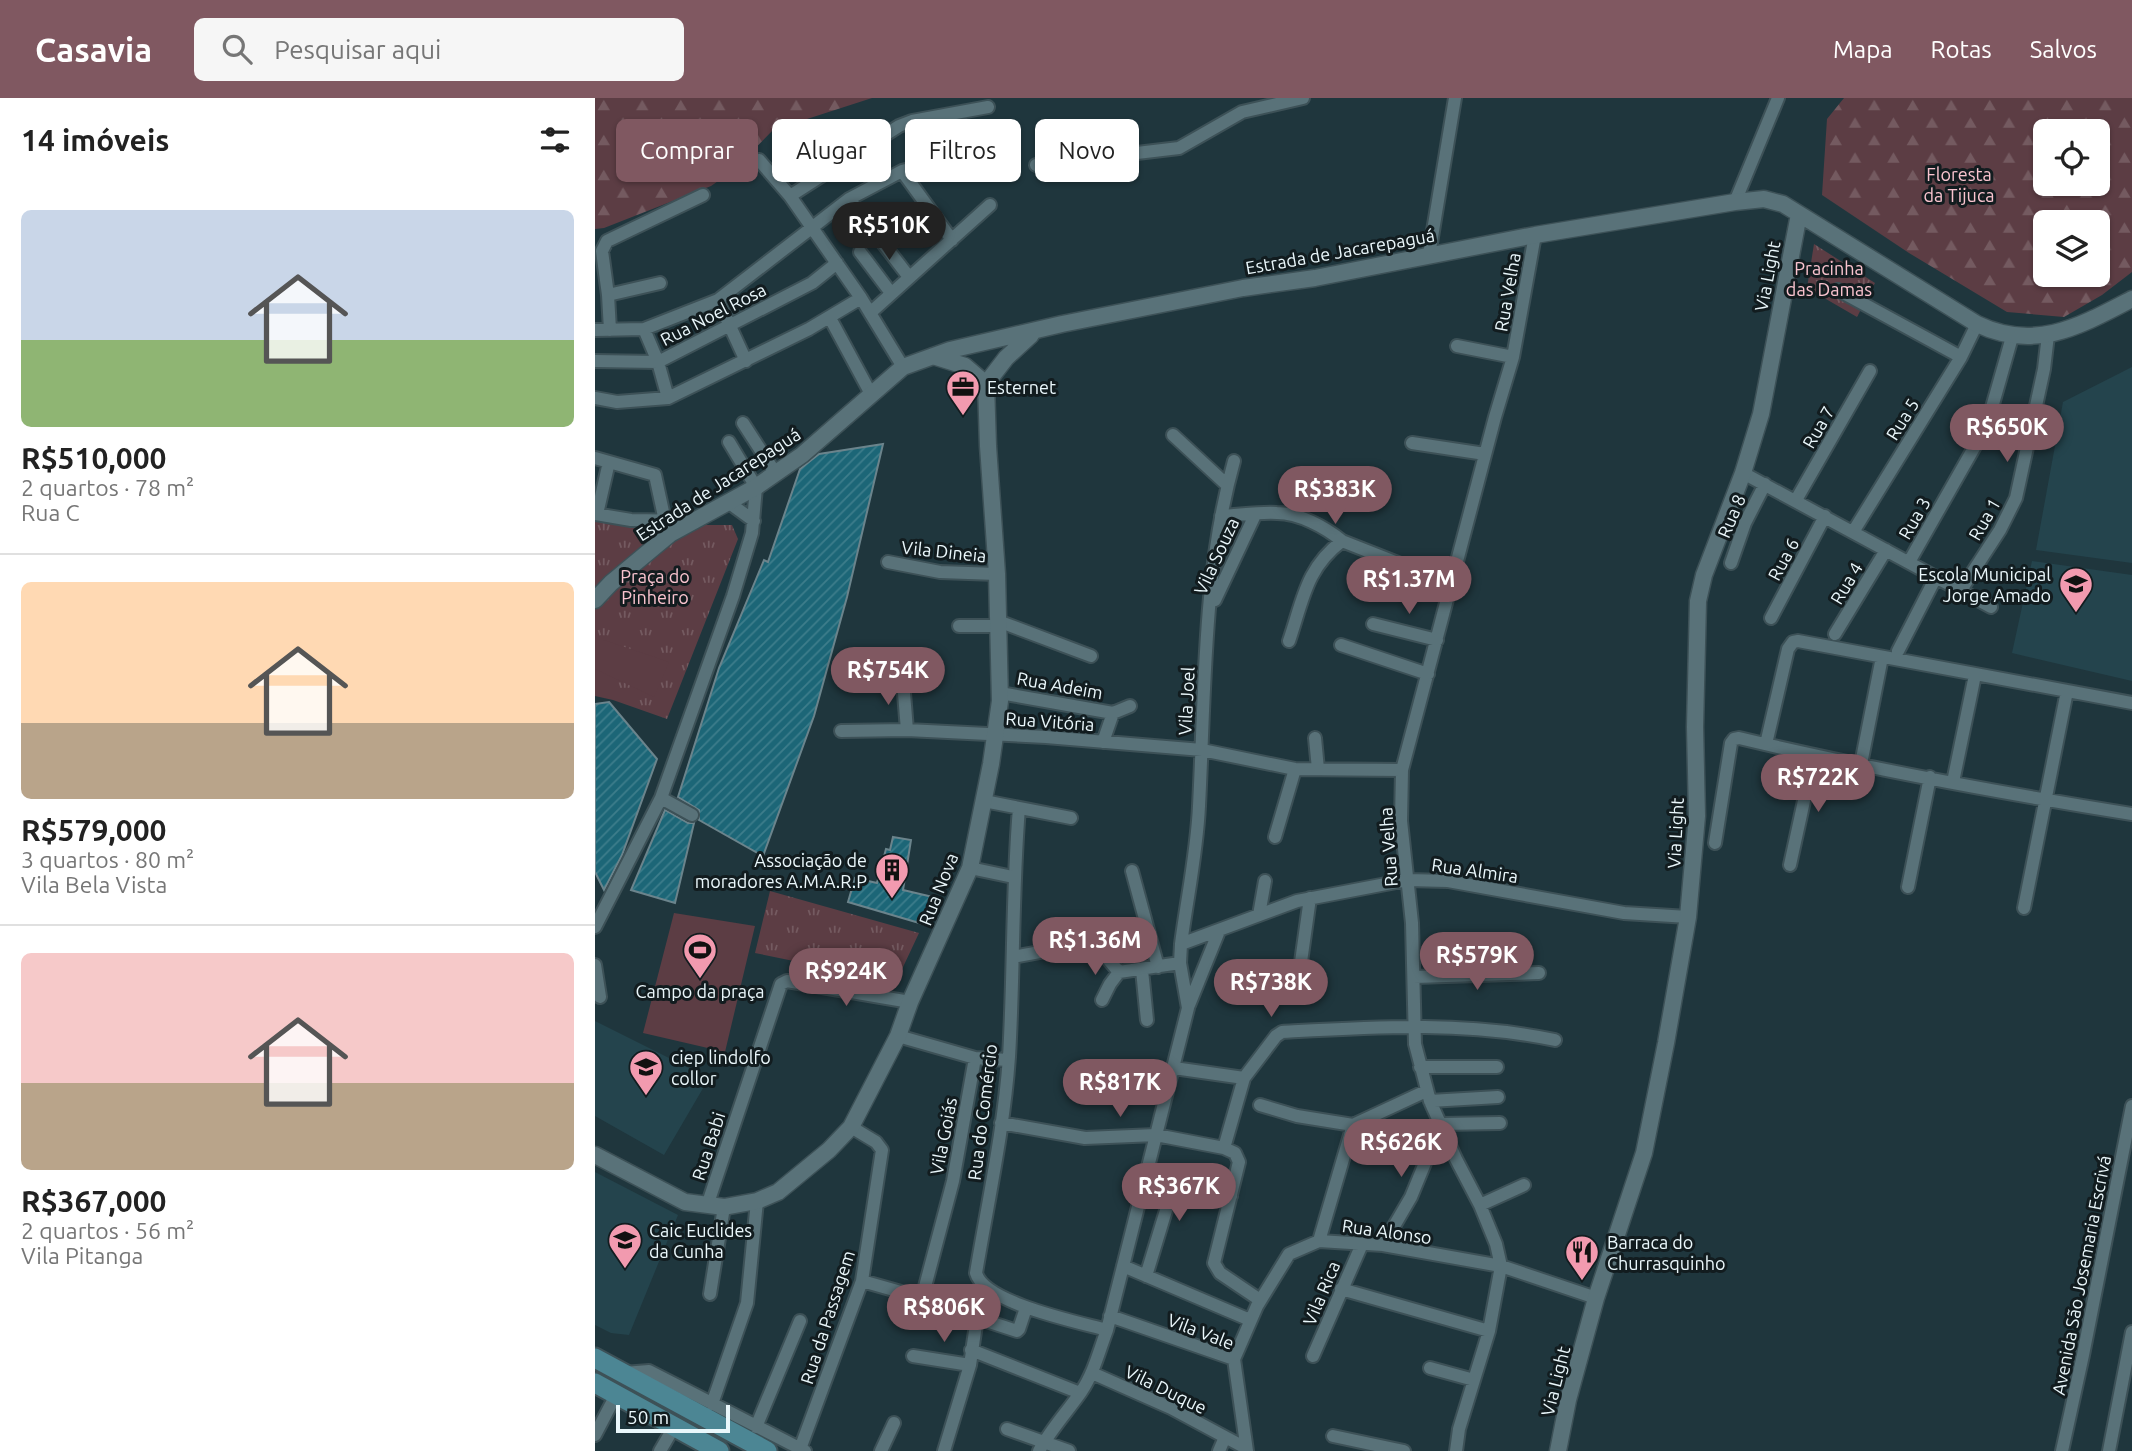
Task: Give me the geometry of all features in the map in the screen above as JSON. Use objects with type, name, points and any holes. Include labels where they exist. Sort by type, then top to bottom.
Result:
[{"type":"main road","points":[[595,1358],[763,1439]]},
{"type":"main road","points":[[595,1383],[719,1451]]},
{"type":"street","points":[[1139,153],[1179,148],[1242,112],[1303,98]]},
{"type":"street","points":[[1429,255],[1455,98]]},
{"type":"street","points":[[1735,202],[1778,98]]},
{"type":"street","points":[[790,196],[899,126],[912,121],[988,107]]},
{"type":"street","points":[[759,160],[813,226],[903,367]]},
{"type":"street","points":[[595,330],[644,330],[718,300],[849,199],[905,170]]},
{"type":"street","points":[[902,171],[953,240]]},
{"type":"street","points":[[610,330],[602,251],[607,241],[703,195]]},
{"type":"street","points":[[849,199],[909,277]]},
{"type":"street","name":"Estrada de Jacarepaguá","points":[[595,600],[611,583],[670,534],[756,487],[808,450],[903,367],[933,356],[1062,324],[1205,295],[1315,278],[1535,235],[1735,202],[1773,200],[1995,333],[2012,337],[2047,335],[2077,327],[2132,299]]},
{"type":"street","points":[[870,313],[990,205]]},
{"type":"street","name":"Via Light","points":[[1559,1451],[1568,1400],[1597,1298],[1644,1153],[1688,918],[1697,816],[1695,727],[1698,601],[1704,575],[1743,473],[1761,414],[1799,214]]},
{"type":"street","name":"Rua Velha","points":[[1456,1451],[1459,1429],[1489,1331],[1501,1266],[1496,1244],[1481,1205],[1456,1159],[1428,1096],[1420,1067],[1414,1025],[1414,978],[1402,821],[1402,770],[1411,728],[1513,357],[1535,235]]},
{"type":"street","points":[[860,252],[891,293]]},
{"type":"street","name":"Rua Noel Rosa","points":[[595,361],[657,362],[812,283],[837,263]]},
{"type":"street","points":[[608,295],[660,282]]},
{"type":"street","points":[[1838,290],[1961,357]]},
{"type":"street","points":[[595,398],[617,402],[668,398],[830,318],[860,298]]},
{"type":"street","points":[[718,300],[745,361]]},
{"type":"street","points":[[830,318],[871,394]]},
{"type":"street","name":"Rua 5","points":[[1853,532],[1961,357],[1977,324]]},
{"type":"street","points":[[644,330],[668,398]]},
{"type":"street","points":[[933,356],[965,366],[986,384],[1006,358],[1036,331]]},
{"type":"street","name":"Rua 1","points":[[1961,590],[2000,530],[2016,498],[2044,369],[2047,335]]},
{"type":"street","name":"Rua 3","points":[[1909,562],[1987,425],[2012,337]]},
{"type":"street","points":[[1457,346],[1513,357]]},
{"type":"street","name":"Rua 7","points":[[1796,500],[1870,371]]},
{"type":"street","name":"Rua Nova","points":[[595,1155],[685,1202],[724,1206],[757,1200],[778,1192],[829,1150],[851,1127],[898,1036],[910,1002],[970,868],[995,735],[1000,693],[997,574],[986,384]]},
{"type":"street","points":[[743,423],[776,474]]},
{"type":"street","points":[[1173,435],[1227,485]]},
{"type":"street","points":[[595,927],[661,798],[733,596],[754,521],[756,487],[729,442]]},
{"type":"street","points":[[1412,443],[1485,454]]},
{"type":"street","points":[[595,458],[652,473],[657,477],[665,521]]},
{"type":"street","name":"Vila Joel","points":[[1188,1008],[1180,963],[1181,944],[1199,810],[1210,613],[1221,516],[1234,461]]},
{"type":"street","points":[[609,462],[596,514],[631,520],[693,521]]},
{"type":"street","points":[[1743,473],[1991,607]]},
{"type":"street","name":"Rua 8","points":[[1731,564],[1745,523],[1765,484]]},
{"type":"street","points":[[728,502],[754,521]]},
{"type":"street","points":[[1221,516],[1278,512],[1294,516],[1329,530],[1342,541],[1451,584]]},
{"type":"street","name":"Vila Souza","points":[[1210,613],[1255,515]]},
{"type":"street","name":"Rua 6","points":[[1771,618],[1825,516]]},
{"type":"street","points":[[1289,641],[1313,570],[1330,550],[1342,541]]},
{"type":"street","name":"Rua 4","points":[[1835,634],[1886,550]]},
{"type":"street","name":"Vila Dineia","points":[[888,562],[940,572],[997,574]]},
{"type":"street","points":[[1898,651],[1937,577]]},
{"type":"street","points":[[960,626],[998,623],[1091,656]]},
{"type":"street","points":[[1373,624],[1437,640]]},
{"type":"street","points":[[1766,744],[1788,649],[1793,642],[1804,641],[2132,703]]},
{"type":"street","points":[[1341,645],[1428,674]]},
{"type":"street","points":[[1861,764],[1882,657]]},
{"type":"street","points":[[1952,782],[1975,675]]},
{"type":"street","points":[[903,681],[907,730]]},
{"type":"street","points":[[2024,908],[2067,691]]},
{"type":"street","name":"Rua Adeim","points":[[1000,693],[1113,713]]},
{"type":"street","points":[[1103,742],[1113,713],[1130,706]]},
{"type":"street","name":"Rua Vitória","points":[[841,731],[907,730],[1103,742],[1202,750],[1294,769],[1402,770]]},
{"type":"street","points":[[1315,738],[1318,769]]},
{"type":"street","points":[[1715,843],[1732,741],[1739,738],[2045,800],[2132,814]]},
{"type":"street","points":[[1790,865],[1814,755]]},
{"type":"street","points":[[1275,837],[1294,769]]},
{"type":"street","points":[[1908,887],[1930,777]]},
{"type":"street","points":[[661,798],[692,815]]},
{"type":"street","points":[[984,801],[1072,818]]},
{"type":"street","name":"Rua do Comércio","points":[[1019,808],[1013,877],[1009,1059],[976,1273],[981,1284],[1026,1308],[1107,1330]]},
{"type":"street","points":[[970,868],[1013,877]]},
{"type":"street","points":[[1132,871],[1159,967]]},
{"type":"street","name":"Rua Almira","points":[[1181,944],[1310,898],[1407,880],[1448,881],[1624,913],[1688,918]]},
{"type":"street","points":[[1259,915],[1265,881]]},
{"type":"street","points":[[1301,962],[1310,898]]},
{"type":"street","points":[[1041,1447],[1092,1373],[1107,1330],[1188,1008],[1219,931]]},
{"type":"street","points":[[1013,957],[1093,943],[1119,972]]},
{"type":"street","points":[[1102,1000],[1119,972],[1180,963]]},
{"type":"street","points":[[595,965],[600,997]]},
{"type":"street","points":[[1142,970],[1147,1020]]},
{"type":"street","points":[[1414,978],[1539,973]]},
{"type":"street","name":"Rua Babi","points":[[707,1206],[778,989],[787,981],[910,1002]]},
{"type":"street","points":[[1224,1149],[1244,1078],[1282,1032],[1414,1025],[1518,1032],[1555,1040]]},
{"type":"street","points":[[898,1036],[975,1058],[1009,1059]]},
{"type":"street","name":"Vila Goiás","points":[[922,1298],[953,1181],[975,1058]]},
{"type":"street","points":[[1420,1067],[1496,1068]]},
{"type":"street","points":[[1174,1068],[1244,1078]]},
{"type":"street","points":[[1260,1105],[1297,1116],[1353,1125],[1428,1096],[1498,1097]]},
{"type":"street","name":"Avenida São Josemaria Escrivá","points":[[2062,1451],[2132,1106]]},
{"type":"street","points":[[1001,1123],[1085,1138],[1156,1135],[1235,1153],[1239,1162],[1214,1263],[1220,1273],[1260,1300]]},
{"type":"street","points":[[1383,1245],[1411,1197],[1441,1124],[1500,1123]]},
{"type":"street","name":"Vila Rica","points":[[1319,1241],[1353,1125]]},
{"type":"street","name":"Rua da Passagem","points":[[803,1450],[862,1280],[882,1150],[876,1142],[851,1127]]},
{"type":"street","points":[[1481,1205],[1524,1185]]},
{"type":"street","points":[[1142,1189],[1171,1194],[1197,1186],[1231,1196]]},
{"type":"street","points":[[1146,1276],[1171,1194]]},
{"type":"street","points":[[712,1404],[747,1303],[757,1200]]},
{"type":"street","points":[[710,1294],[724,1206]]},
{"type":"street","name":"Rua Alonso","points":[[1234,1359],[1260,1300],[1289,1254],[1319,1241],[1383,1245],[1501,1266],[1597,1298]]},
{"type":"street","name":"Vila Rica","points":[[1313,1356],[1362,1244]]},
{"type":"street","points":[[1123,1266],[1251,1320]]},
{"type":"street","points":[[862,1280],[1017,1331],[1026,1308]]},
{"type":"street","points":[[1341,1289],[1489,1331]]},
{"type":"street","name":"Vila Vale","points":[[1110,1317],[1234,1359],[1246,1450]]},
{"type":"street","points":[[944,1451],[970,1365],[977,1318]]},
{"type":"street","points":[[763,1439],[800,1321]]},
{"type":"street","points":[[2109,1451],[2132,1332]]},
{"type":"street","points":[[971,1350],[1080,1393]]},
{"type":"street","points":[[913,1356],[970,1365]]},
{"type":"street","points":[[1430,1367],[1474,1380]]},
{"type":"street","points":[[624,1373],[649,1371],[712,1404],[763,1439],[803,1450]]},
{"type":"street","name":"Vila Duque","points":[[1092,1373],[1171,1408],[1246,1450]]},
{"type":"street","points":[[595,1435],[616,1395]]},
{"type":"street","points":[[881,1451],[894,1423]]},
{"type":"street","points":[[660,1451],[674,1427]]},
{"type":"street","points":[[1007,1429],[1041,1447],[1069,1451]]},
{"type":"street","points":[[1333,1436],[1404,1451]]},
{"type":"street","points":[[1219,1451],[1225,1437]]},
{"type":"shaded area","points":[[2132,367],[2132,563],[2036,550],[2063,402]]},
{"type":"shaded area","name":"Escola Municipal Jorge Amado","points":[[2032,561],[2132,575],[2132,681],[2012,653]]},
{"type":"shaded area","name":"ciep lindolfo collor","points":[[595,1021],[709,1078],[664,1155],[595,1116]]},
{"type":"shaded area","name":"Caic Euclides da Cunha","points":[[595,1172],[678,1215],[629,1335],[611,1333],[595,1325]]},
{"type":"green space","points":[[595,98],[872,98],[807,119],[772,119],[772,131],[758,145],[758,119],[616,119],[616,182],[717,182],[604,228],[595,229]]},
{"type":"green space","name":"Floresta da Tijuca","points":[[1844,98],[2132,98],[2132,272],[2102,295],[2064,317],[2007,312],[1909,253],[1822,195],[1827,119]]},
{"type":"green space","name":"Pracinha das Damas","points":[[1814,244],[1875,283],[1857,317],[1807,288]]},
{"type":"green space","name":"Praça do Pinheiro","points":[[595,520],[635,525],[732,525],[738,539],[667,719],[595,696]]},
{"type":"green space","points":[[604,640],[669,662],[654,697],[595,669],[595,651]]},
{"type":"green space","points":[[770,891],[919,933],[896,982],[755,953]]},
{"type":"green space","name":"Campo da praça","points":[[674,913],[755,926],[725,1052],[643,1033]]},
{"type":"building","points":[[883,444],[847,597],[814,716],[763,856],[699,820],[699,810],[678,797],[719,668],[764,560],[768,562],[800,469],[819,454]]},
{"type":"building","points":[[609,702],[657,759],[622,855],[604,890],[595,872],[595,704]]},
{"type":"building","points":[[665,810],[688,823],[694,823],[675,903],[631,890]]},
{"type":"building","name":"Associação de moradores A.M.A.R.P","points":[[893,837],[911,840],[903,890],[937,898],[926,925],[848,902],[855,878],[877,883],[886,849],[890,850]]},
{"type":"place","name":"Esternet","points":[[963,417]]},
{"type":"place","name":"Escola Municipal Jorge Amado","points":[[2076,614]]},
{"type":"place","name":"Associação de moradores A.M.A.R.P","points":[[892,900]]},
{"type":"place","name":"Campo da praça","points":[[700,980]]},
{"type":"place","name":"ciep lindolfo collor","points":[[646,1097]]},
{"type":"place","name":"Caic Euclides da Cunha","points":[[625,1270]]},
{"type":"place","name":"Barraca do Churrasquinho","points":[[1582,1282]]}]
